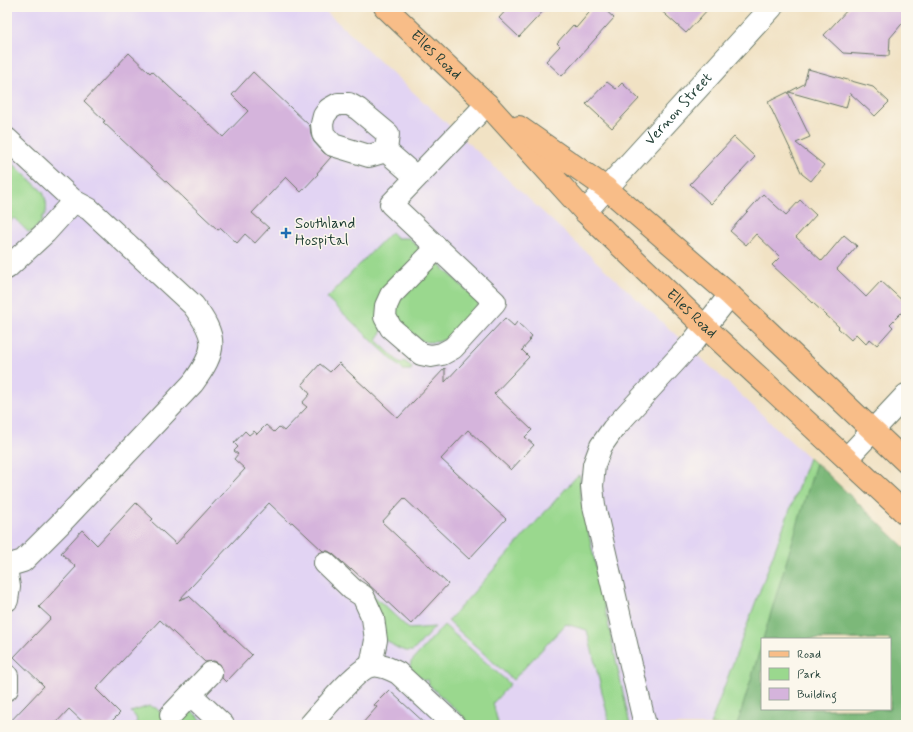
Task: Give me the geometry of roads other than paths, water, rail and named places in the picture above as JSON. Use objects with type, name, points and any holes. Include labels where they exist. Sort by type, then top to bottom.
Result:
[{"type":"main road","name":"Elles Road","points":[[385,7],[487,104],[585,212],[705,327],[906,514]]},
{"type":"main road","name":"Elles Road","points":[[487,104],[606,188],[730,295],[906,462]]},
{"type":"street","name":"Vernon Street","points":[[585,212],[772,7]]},
{"type":"street","points":[[437,248],[391,295],[386,306],[385,317],[391,328],[421,354],[431,356],[442,354],[453,348],[495,302],[391,204],[487,104]]},
{"type":"street","points":[[7,139],[74,201],[89,209],[193,305],[205,321],[210,334],[211,350],[206,366],[193,383],[60,524],[23,561],[7,564]]},
{"type":"street","points":[[386,151],[416,177]]},
{"type":"street","points":[[7,268],[45,233],[74,201]]},
{"type":"street","points":[[645,725],[594,506],[592,486],[594,465],[601,446],[613,429],[705,327],[730,295]]},
{"type":"street","points":[[847,458],[906,395]]},
{"type":"street","points":[[325,563],[352,589],[363,596],[373,618],[376,640],[371,666]]},
{"type":"street","points":[[7,574],[9,587],[7,600]]},
{"type":"street","points":[[310,725],[359,674],[371,666],[388,667],[398,674],[454,725]]},
{"type":"street","points":[[171,715],[211,673]]},
{"type":"street","points":[[7,676],[7,689]]},
{"type":"street","points":[[191,695],[223,725]]},
{"type":"place","name":"Southland Hospital","points":[[286,233]]}]
